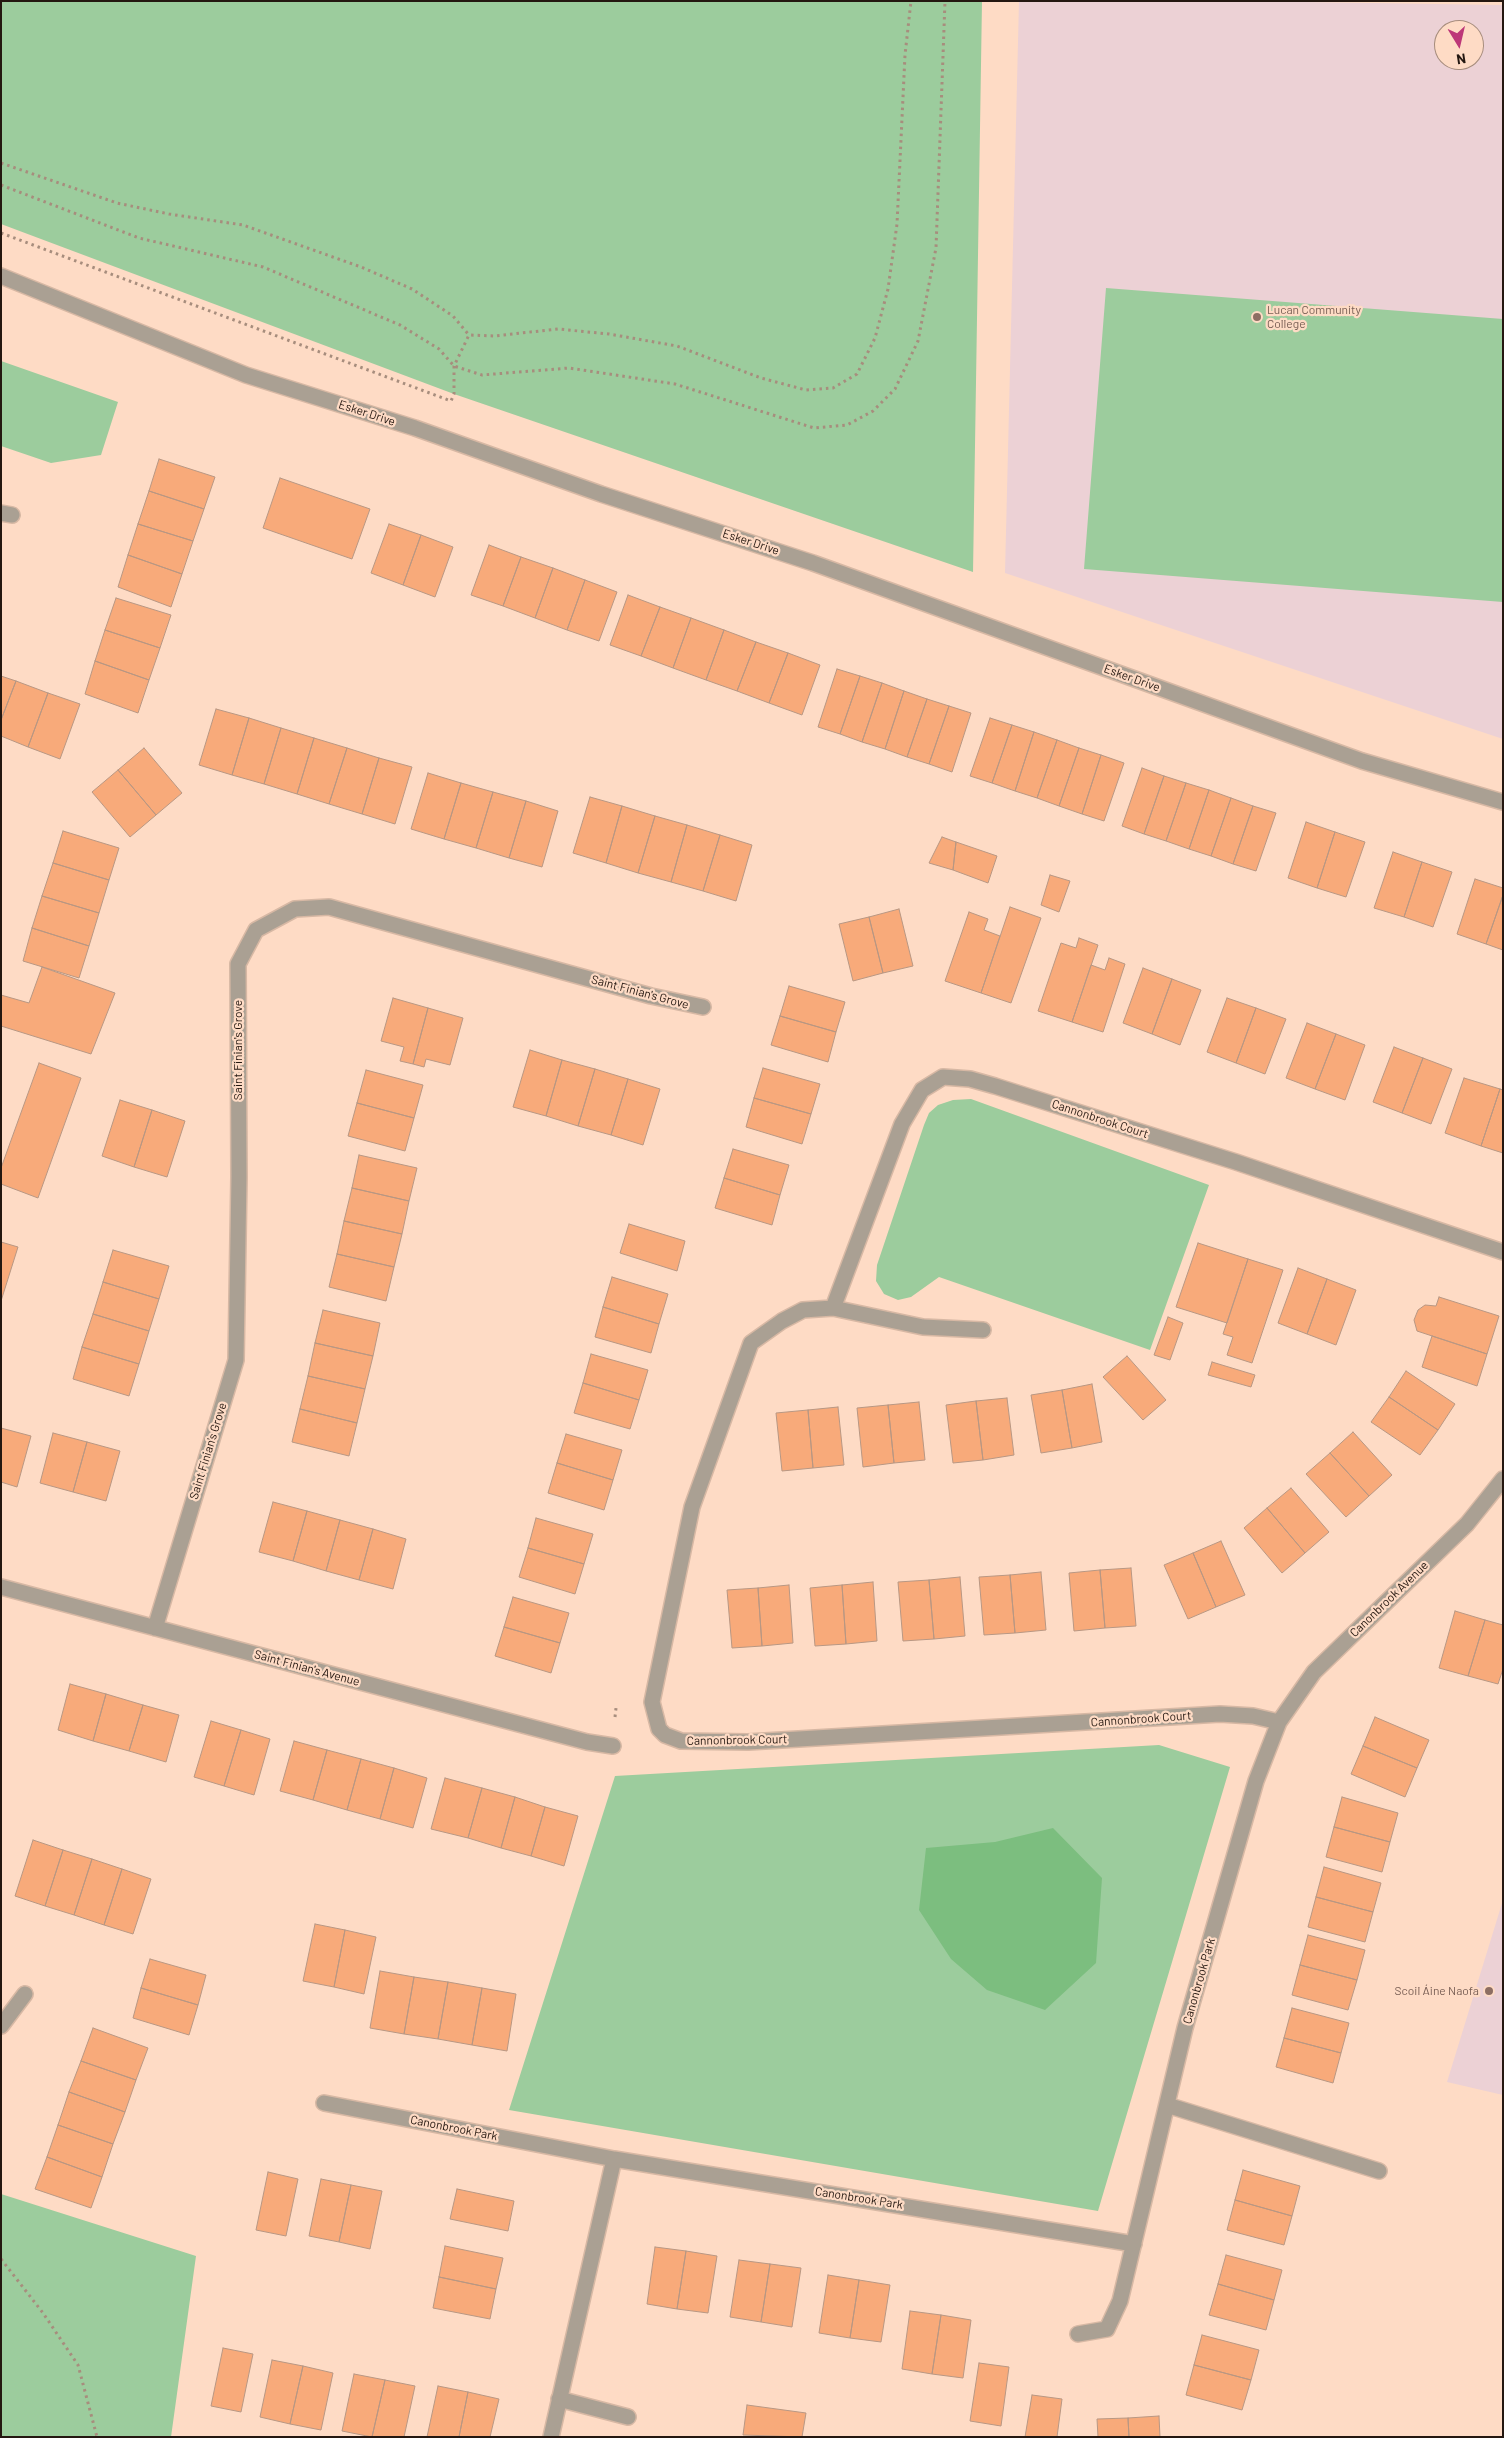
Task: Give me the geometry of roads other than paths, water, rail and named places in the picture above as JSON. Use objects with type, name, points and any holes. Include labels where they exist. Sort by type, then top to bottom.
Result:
[{"type":"street","name":"Esker Drive","points":[[1,276],[246,375],[415,428],[601,494],[812,563],[1362,761],[1503,802]]},
{"type":"street","name":"Saint Finian's Grove","points":[[155,1628],[236,1360],[240,1176],[238,964],[256,930],[295,909],[329,907],[651,996],[703,1008]]},
{"type":"street","name":"Cannonbrook Court","points":[[833,1308],[902,1124],[922,1090],[943,1077],[970,1078],[1236,1162],[1503,1252]]},
{"type":"street","name":"Cannonbrook Court","points":[[983,1330],[923,1328],[833,1308],[804,1310],[782,1321],[751,1343],[692,1506],[652,1702],[659,1729],[665,1735],[681,1741],[748,1742],[1220,1714],[1253,1716],[1279,1722]]},
{"type":"street","name":"Canonbrook Avenue","points":[[1279,1722],[1314,1672],[1467,1524],[1503,1479]]},
{"type":"street","name":"Saint Finian's Avenue","points":[[1,1587],[587,1742],[613,1746]]},
{"type":"street","name":"Canonbrook Park","points":[[1078,2334],[1107,2329],[1120,2301],[1185,2028],[1254,1790],[1279,1722]]},
{"type":"street","points":[[1,2026],[25,1994]]},
{"type":"street","name":"Canonbrook Park","points":[[324,2103],[614,2159],[1134,2244]]},
{"type":"street","points":[[1167,2105],[1379,2170]]},
{"type":"street","points":[[551,2437],[614,2159]]},
{"type":"street","points":[[559,2400],[628,2417]]},
{"type":"place","name":"Lucan Community College","points":[[1257,317]]},
{"type":"place","name":"Scoil Áine Naofa","points":[[1489,1991]]}]
